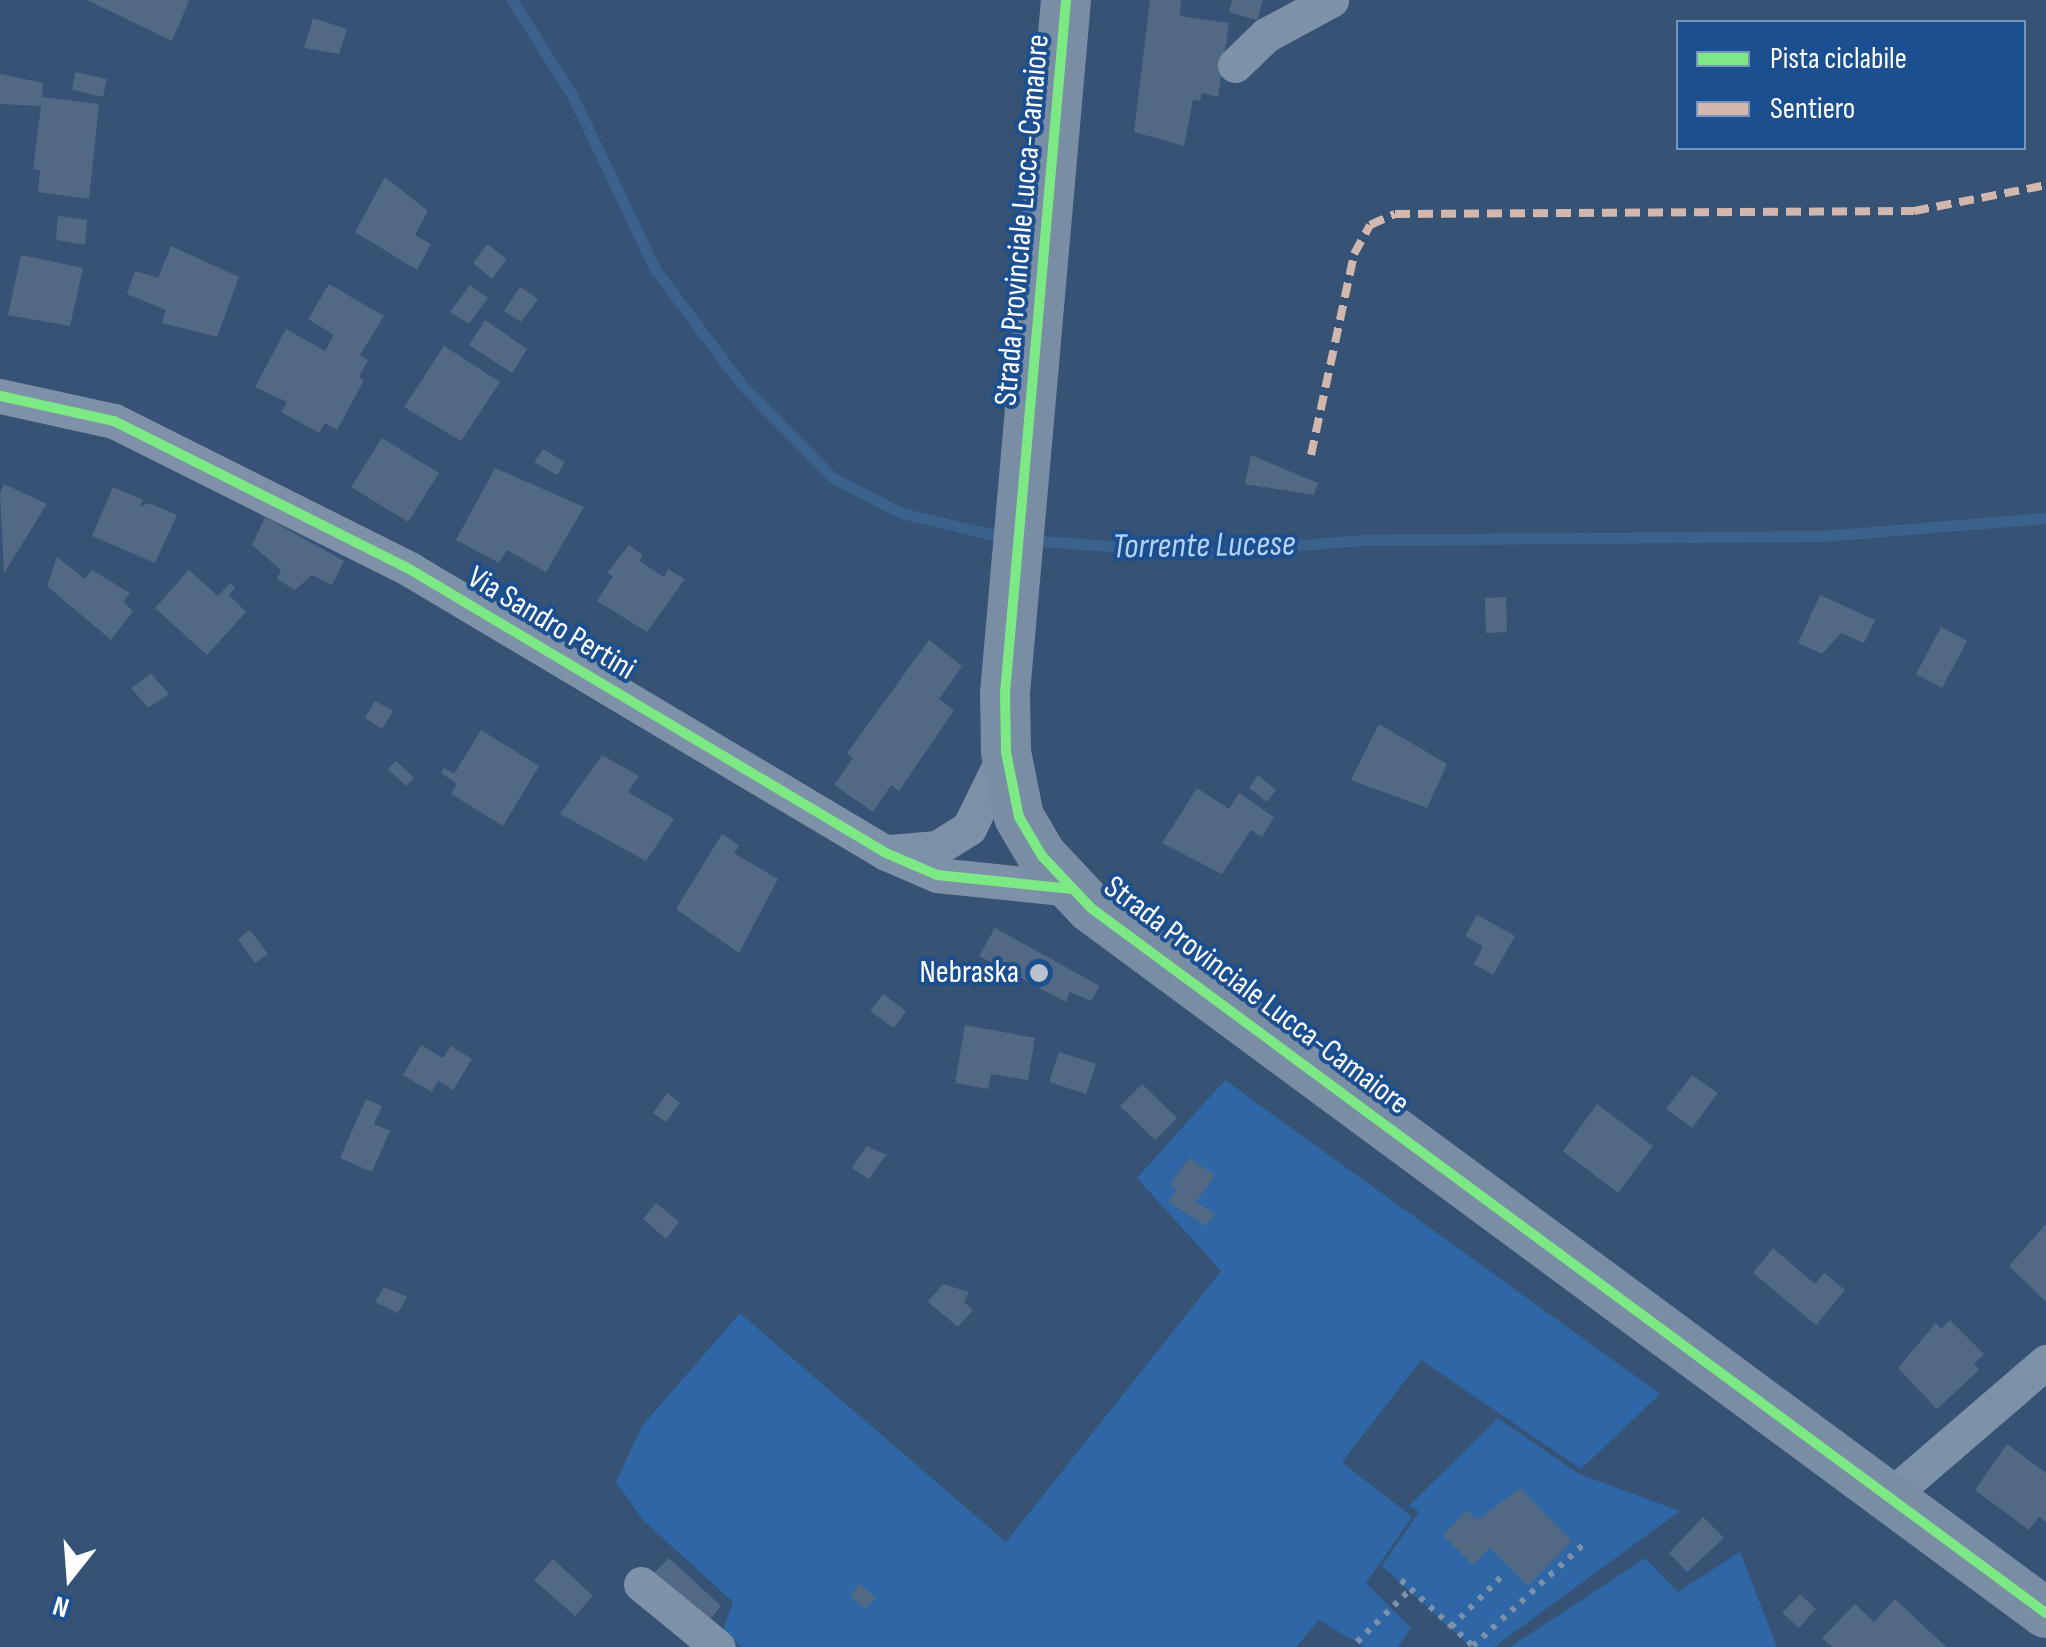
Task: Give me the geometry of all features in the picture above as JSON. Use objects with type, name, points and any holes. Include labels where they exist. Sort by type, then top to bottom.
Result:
[{"type":"main road","name":"Strada Provinciale Lucca-Camaiore","points":[[1066,0],[1005,693],[1006,752],[1019,817],[1072,889],[2046,1613]]},
{"type":"street","points":[[1235,65],[1266,36],[1331,0]]},
{"type":"street","name":"Via Sandro Pertini","points":[[0,396],[114,421],[411,570],[886,852],[937,875],[1072,889]]},
{"type":"street","points":[[886,852],[938,848],[969,828],[1006,752]]},
{"type":"street","points":[[1890,1496],[2046,1362]]},
{"type":"street","points":[[641,1584],[718,1647]]},
{"type":"path","points":[[1401,1580],[1473,1647],[1586,1542]]},
{"type":"path","points":[[1452,1627],[1502,1576]]},
{"type":"path","points":[[1357,1642],[1411,1590]]},
{"type":"shaded area","points":[[1225,1080],[1660,1394],[1581,1469],[1421,1360],[1342,1462],[1412,1517],[1366,1583],[1411,1628],[1398,1647],[1364,1647],[1319,1620],[1296,1647],[742,1647],[723,1630],[733,1602],[643,1520],[616,1482],[642,1426],[740,1313],[1006,1542],[1221,1271],[1137,1178]]},
{"type":"shaded area","points":[[1498,1418],[1579,1474],[1680,1511],[1494,1647],[1471,1647],[1382,1566],[1419,1512],[1409,1506]]},
{"type":"shaded area","points":[[1740,1552],[1777,1647],[1510,1647],[1645,1558],[1678,1592]]},
{"type":"building","points":[[87,0],[186,0],[189,1],[172,41]]},
{"type":"building","points":[[1150,0],[1181,0],[1180,16],[1229,23],[1218,97],[1202,93],[1200,101],[1193,100],[1184,146],[1134,132]]},
{"type":"building","points":[[1232,0],[1263,0],[1257,20],[1229,12]]},
{"type":"building","points":[[313,18],[347,29],[339,54],[304,48]]},
{"type":"building","points":[[75,72],[107,79],[103,97],[72,90]]},
{"type":"building","points":[[0,74],[43,83],[42,97],[99,104],[89,199],[38,192],[40,170],[33,169],[41,106],[0,104]]},
{"type":"building","points":[[385,177],[428,211],[415,235],[431,244],[417,270],[355,232]]},
{"type":"building","points":[[58,216],[87,220],[85,245],[56,240]]},
{"type":"building","points":[[487,244],[507,259],[492,279],[473,263]]},
{"type":"building","points":[[171,246],[239,277],[217,337],[162,323],[166,310],[127,294],[135,271],[158,278]]},
{"type":"building","points":[[21,255],[83,268],[70,326],[8,315]]},
{"type":"building","points":[[329,284],[384,316],[360,355],[368,360],[359,377],[364,380],[337,430],[325,423],[319,433],[281,412],[287,402],[255,387],[286,329],[325,351],[334,335],[308,319]]},
{"type":"building","points":[[470,285],[488,298],[469,324],[450,312]]},
{"type":"building","points":[[520,287],[538,299],[521,322],[504,311]]},
{"type":"building","points":[[485,320],[527,349],[512,373],[469,345]]},
{"type":"building","points":[[444,346],[500,382],[461,441],[404,407]]},
{"type":"building","points":[[382,438],[439,473],[408,522],[351,487]]},
{"type":"building","points":[[543,449],[565,462],[557,475],[534,462]]},
{"type":"building","points":[[1251,455],[1318,483],[1314,495],[1245,484]]},
{"type":"building","points":[[495,468],[584,507],[546,572],[507,550],[499,563],[456,540]]},
{"type":"building","points":[[4,484],[47,504],[4,573],[0,493]]},
{"type":"building","points":[[113,487],[143,500],[140,507],[149,503],[177,515],[155,563],[92,536]]},
{"type":"building","points":[[265,517],[344,561],[332,585],[312,575],[295,590],[277,579],[281,570],[252,545]]},
{"type":"building","points":[[629,545],[643,555],[639,561],[664,577],[668,569],[685,579],[647,632],[597,601],[613,576],[607,573]]},
{"type":"building","points":[[57,557],[85,579],[92,570],[130,593],[123,602],[133,611],[111,640],[47,586]]},
{"type":"building","points":[[189,570],[218,596],[230,583],[235,588],[229,595],[246,612],[207,655],[155,608]]},
{"type":"building","points":[[1820,595],[1875,620],[1864,643],[1841,633],[1822,654],[1798,643]]},
{"type":"building","points":[[1506,597],[1507,632],[1486,633],[1485,598]]},
{"type":"building","points":[[1941,627],[1967,641],[1942,688],[1916,674]]},
{"type":"building","points":[[929,640],[962,666],[939,699],[954,710],[899,791],[891,785],[873,812],[834,785],[853,758],[847,753]]},
{"type":"building","points":[[151,674],[169,694],[148,708],[131,688]]},
{"type":"building","points":[[375,701],[393,711],[382,729],[365,718]]},
{"type":"building","points":[[1379,724],[1447,764],[1427,808],[1351,780]]},
{"type":"building","points":[[481,730],[539,766],[503,826],[451,794],[457,784],[441,773],[444,768],[454,774]]},
{"type":"building","points":[[602,755],[639,776],[628,792],[674,819],[646,861],[560,814]]},
{"type":"building","points":[[396,761],[414,778],[406,786],[388,769]]},
{"type":"building","points":[[1258,775],[1276,790],[1267,802],[1249,788]]},
{"type":"building","points":[[1197,788],[1229,809],[1239,793],[1274,817],[1262,837],[1251,830],[1222,874],[1162,843]]},
{"type":"building","points":[[722,834],[739,845],[734,853],[778,879],[739,953],[676,909]]},
{"type":"building","points":[[1477,915],[1515,936],[1493,975],[1474,964],[1483,946],[1465,936]]},
{"type":"building","points":[[995,928],[1100,986],[1091,1001],[1070,992],[1066,1002],[979,956]]},
{"type":"building","points":[[250,930],[268,954],[255,963],[238,939]]},
{"type":"building","points":[[883,994],[906,1011],[894,1028],[870,1011]]},
{"type":"building","points":[[965,1025],[1035,1038],[1028,1080],[991,1074],[988,1089],[955,1083]]},
{"type":"building","points":[[421,1045],[443,1058],[451,1046],[472,1059],[453,1090],[438,1081],[432,1092],[403,1075]]},
{"type":"building","points":[[1059,1052],[1096,1064],[1086,1094],[1049,1082]]},
{"type":"building","points":[[1692,1075],[1718,1093],[1692,1128],[1666,1109]]},
{"type":"building","points":[[1142,1084],[1177,1118],[1155,1140],[1120,1106]]},
{"type":"building","points":[[667,1093],[680,1103],[666,1122],[653,1113]]},
{"type":"building","points":[[366,1099],[382,1106],[374,1124],[390,1131],[372,1172],[340,1158]]},
{"type":"building","points":[[1597,1104],[1653,1146],[1618,1193],[1563,1151]]},
{"type":"building","points":[[867,1146],[886,1155],[869,1179],[852,1168]]},
{"type":"building","points":[[1189,1158],[1215,1175],[1196,1202],[1215,1214],[1206,1226],[1169,1202],[1177,1189],[1170,1184]]},
{"type":"building","points":[[656,1203],[679,1222],[666,1239],[643,1219]]},
{"type":"building","points":[[2046,1224],[2046,1302],[2009,1266]]},
{"type":"building","points":[[1773,1248],[1815,1284],[1824,1273],[1845,1290],[1816,1325],[1753,1273]]},
{"type":"building","points":[[943,1284],[969,1292],[964,1302],[973,1310],[958,1327],[928,1302]]},
{"type":"building","points":[[384,1287],[407,1297],[398,1313],[375,1302]]},
{"type":"building","points":[[1950,1320],[1984,1354],[1974,1364],[1979,1370],[1937,1409],[1898,1368],[1936,1323],[1941,1329]]},
{"type":"building","points":[[2007,1444],[2046,1473],[2046,1522],[2039,1517],[2029,1530],[1975,1490]]},
{"type":"building","points":[[1520,1488],[1572,1541],[1528,1586],[1490,1548],[1473,1565],[1443,1535],[1467,1510],[1477,1520]]},
{"type":"building","points":[[1703,1517],[1724,1538],[1687,1572],[1669,1553]]},
{"type":"building","points":[[669,1558],[721,1606],[709,1620],[654,1573]]},
{"type":"building","points":[[553,1559],[593,1596],[575,1616],[534,1580]]},
{"type":"building","points":[[860,1584],[876,1598],[865,1609],[850,1595]]},
{"type":"building","points":[[1800,1594],[1816,1609],[1799,1628],[1782,1613]]},
{"type":"building","points":[[1895,1599],[1946,1647],[1832,1647],[1822,1638],[1855,1604],[1874,1622]]},
{"type":"waterway","name":"Torrente Lucese","points":[[512,0],[572,95],[655,269],[741,384],[833,478],[901,513],[1007,538]]},
{"type":"waterway","name":"Torrente Lucese","points":[[1030,540],[1200,553],[1362,540],[1822,536],[2046,518]]},
{"type":"marked path","points":[[1311,455],[1354,254],[1370,225],[1395,214],[1914,211],[2046,185]]},
{"type":"cycle path","points":[[1066,0],[1005,693],[1006,752],[1019,817],[1042,856],[1091,908],[2046,1613]]},
{"type":"cycle path","points":[[0,396],[114,421],[411,570],[886,853],[937,875],[1072,889]]},
{"type":"place","name":"Nebraska","points":[[1039,973]]}]
